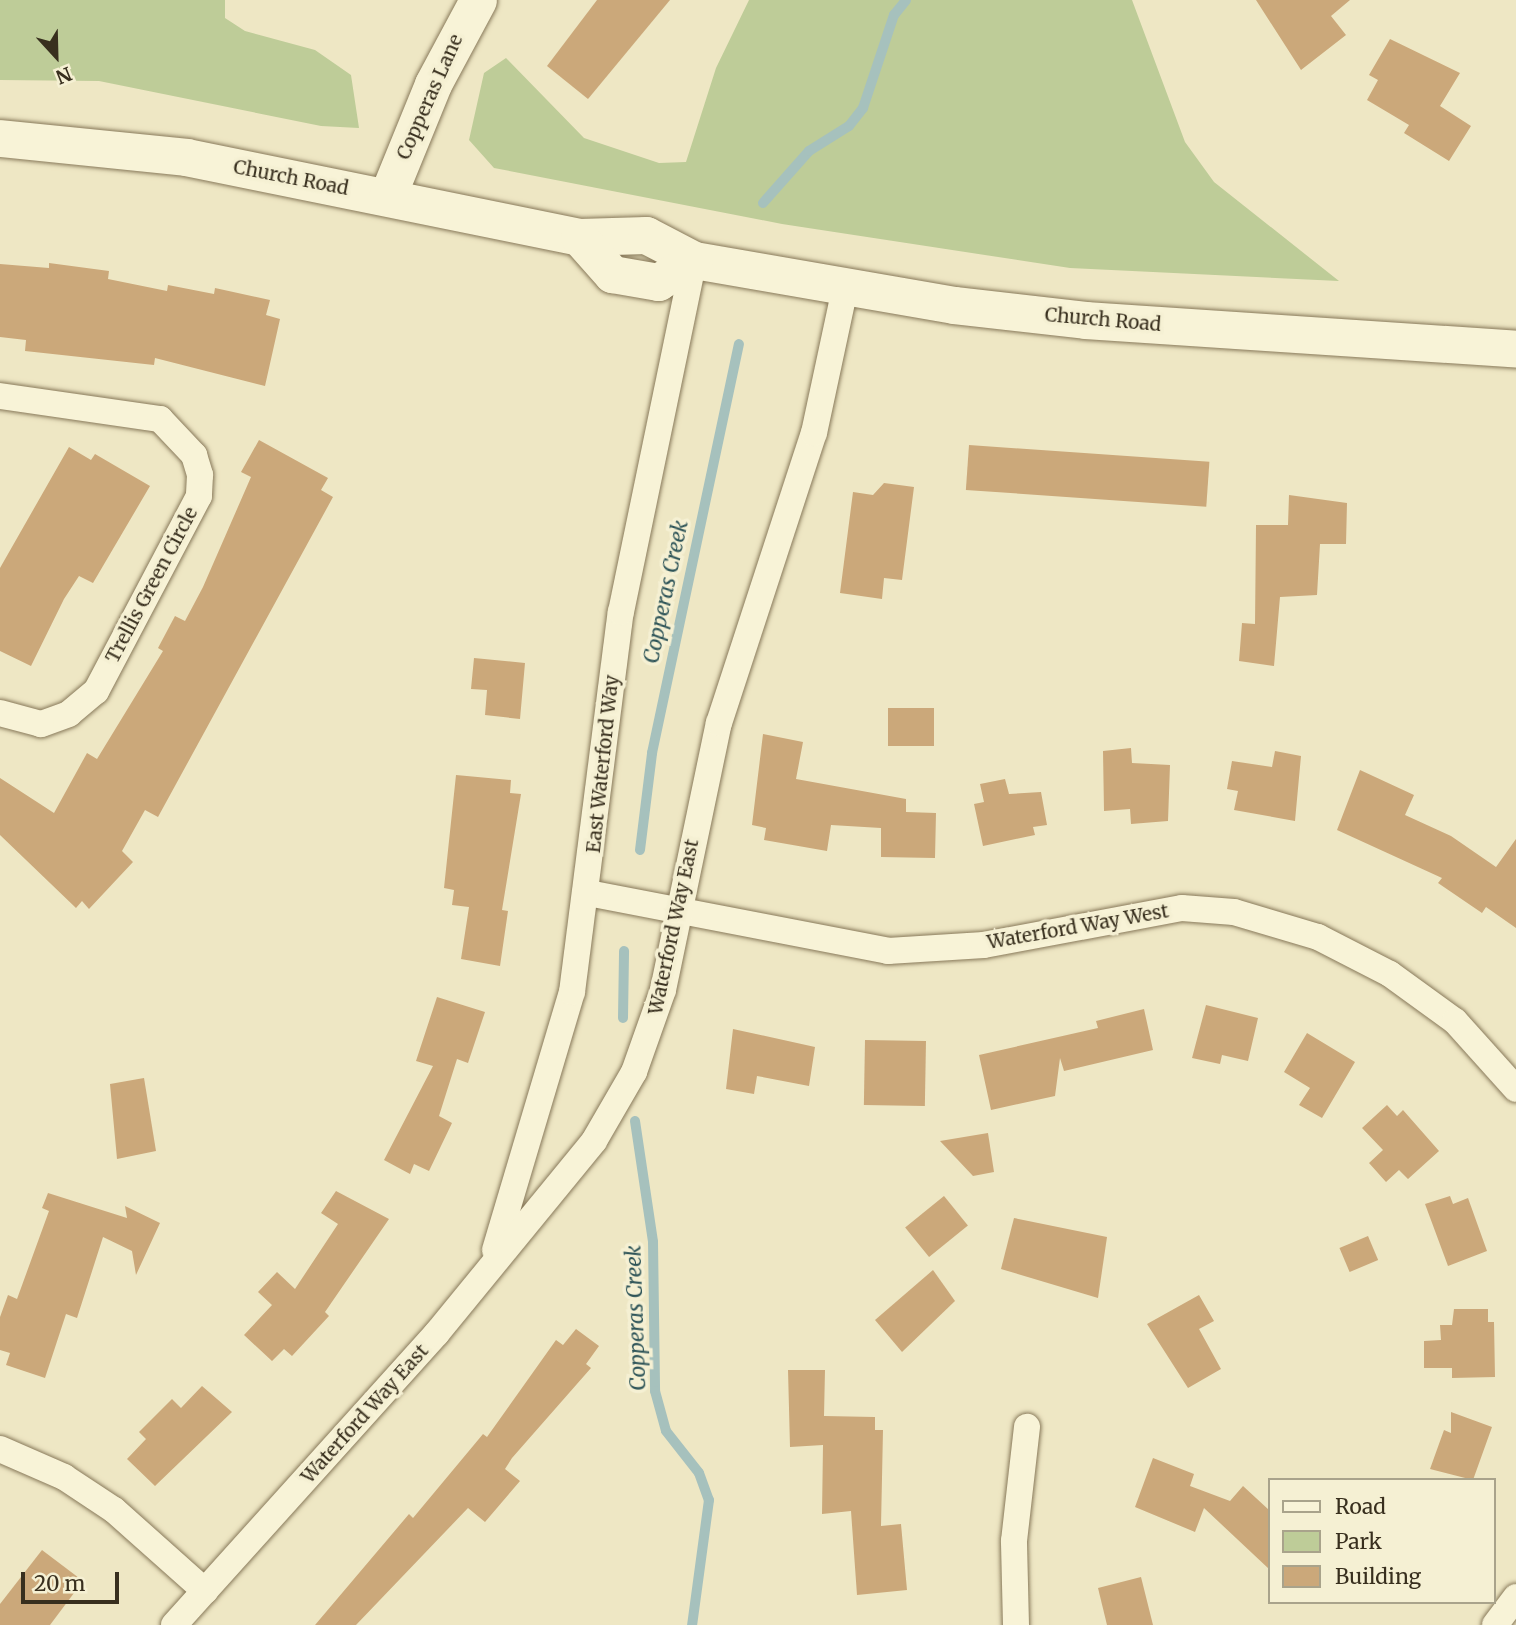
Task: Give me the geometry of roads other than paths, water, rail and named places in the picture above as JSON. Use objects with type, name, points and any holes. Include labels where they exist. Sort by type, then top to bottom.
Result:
[{"type":"main road","name":"Copperas Lane","points":[[387,197],[433,84],[478,0]]},
{"type":"main road","name":"Church Road","points":[[0,138],[186,157],[579,237],[612,274],[658,282],[694,260],[845,288],[1085,320],[1516,349]]},
{"type":"street","name":"East Waterford Way","points":[[491,1262],[554,1060],[588,893],[621,612],[694,260]]},
{"type":"street","name":"Waterford Way East","points":[[174,1625],[390,1390],[491,1262],[594,1141],[634,1072],[655,1019],[719,723],[814,433],[845,288]]},
{"type":"street","name":"Trellis Green Circle","points":[[0,396],[160,419],[187,444],[200,475],[199,496],[96,691],[69,714],[41,724],[0,713]]},
{"type":"street","name":"Waterford Way West","points":[[588,893],[888,951],[984,944],[1182,908],[1234,912],[1318,937],[1390,974],[1455,1021],[1516,1089]]},
{"type":"street","points":[[1016,1625],[1014,1541],[1027,1427]]},
{"type":"street","points":[[0,1449],[64,1477],[114,1510],[205,1591]]},
{"type":"street","points":[[1495,1625],[1516,1597]]},
{"type":"waterway","name":"Copperas Creek","points":[[763,203],[809,151],[849,126],[863,108],[894,15],[906,0]]},
{"type":"waterway","name":"Copperas Creek","points":[[640,850],[652,753],[739,344]]},
{"type":"waterway","name":"Copperas Creek","points":[[623,1018],[624,951]]},
{"type":"waterway","name":"Copperas Creek","points":[[635,1121],[653,1242],[655,1391],[666,1431],[699,1473],[709,1500],[692,1625]]}]
